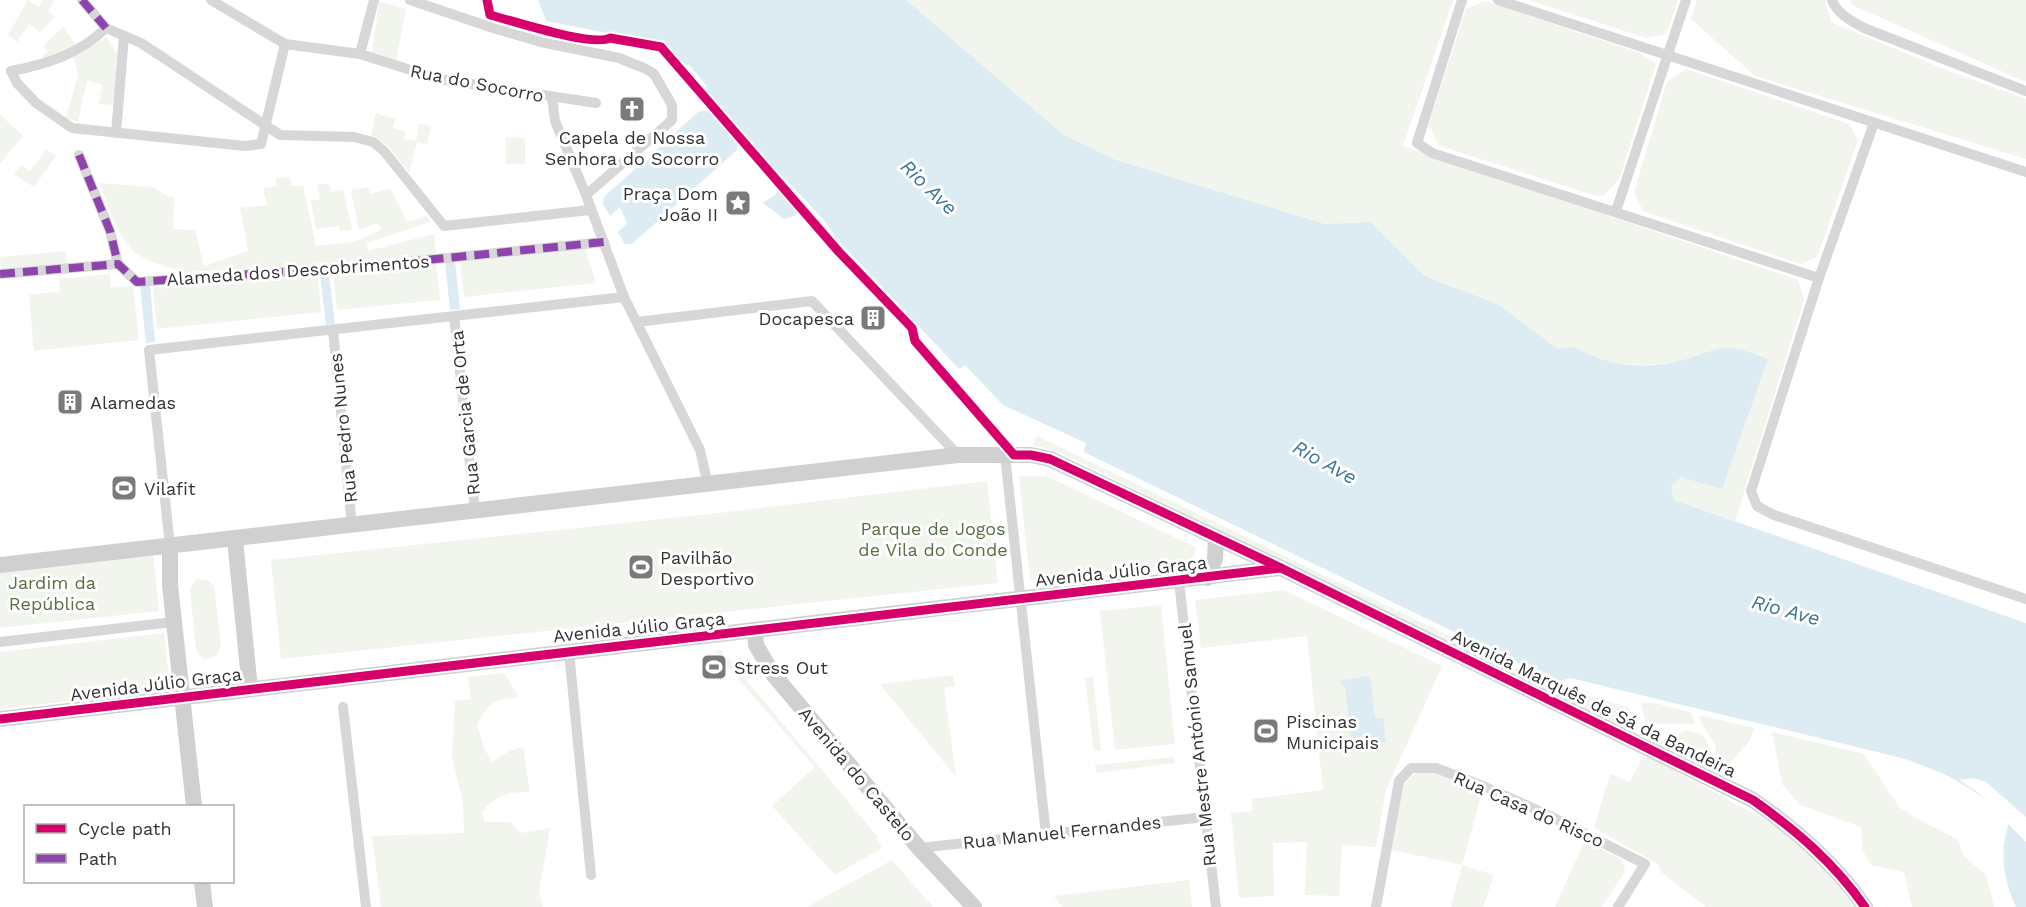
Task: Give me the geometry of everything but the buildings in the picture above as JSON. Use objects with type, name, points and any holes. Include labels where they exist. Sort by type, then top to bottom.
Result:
[{"type":"street","points":[[82,0],[106,28],[141,43],[280,135],[354,136],[373,142],[384,151],[444,226],[590,210]]},
{"type":"street","points":[[11,71],[24,92],[61,122],[85,131],[245,146],[261,144],[285,44],[211,0]]},
{"type":"street","points":[[360,54],[374,0]]},
{"type":"street","points":[[410,0],[541,42],[619,58],[654,74],[672,105],[672,120],[586,195]]},
{"type":"street","points":[[1462,0],[1417,143],[1432,153],[1819,278]]},
{"type":"street","points":[[1498,0],[2026,172]]},
{"type":"street","points":[[1616,211],[1686,0]]},
{"type":"street","points":[[1832,0],[1834,6],[1847,19],[1864,28],[2026,91]]},
{"type":"street","points":[[0,67],[11,71],[48,63],[81,48],[106,28]]},
{"type":"street","points":[[116,133],[124,36]]},
{"type":"street","name":"Rua do Socorro","points":[[285,44],[360,54],[439,79],[596,103]]},
{"type":"street","points":[[552,97],[555,121],[586,195],[624,297],[700,450],[708,485]]},
{"type":"street","points":[[1874,123],[1819,278],[1751,491],[1757,506],[1774,515],[2026,599]]},
{"type":"street","points":[[0,274],[118,264],[110,231],[79,155]]},
{"type":"street","name":"Alameda dos Descobrimentos","points":[[118,264],[137,282],[368,266],[604,242]]},
{"type":"street","points":[[170,546],[149,350],[624,297]]},
{"type":"street","points":[[637,322],[812,302],[958,455]]},
{"type":"street","name":"Rua Garcia de Orta","points":[[454,316],[475,510]]},
{"type":"street","name":"Rua Pedro Nunes","points":[[333,330],[352,525]]},
{"type":"street","points":[[0,565],[235,540],[958,455],[1005,455]]},
{"type":"street","name":"Avenida Júlio Graça","points":[[1005,455],[1021,598]]},
{"type":"street","name":"Avenida Marquês de Sá da Bandeira","points":[[1005,455],[1031,455],[1050,459],[1281,568],[1753,800],[1786,823],[1826,859],[1865,907]]},
{"type":"street","points":[[1207,578],[1215,560],[1216,537]]},
{"type":"street","name":"Avenida Júlio Graça","points":[[235,540],[250,689]]},
{"type":"street","name":"Avenida Júlio Graça","points":[[170,546],[173,621],[182,697]]},
{"type":"street","name":"Avenida Júlio Graça","points":[[0,719],[754,632],[1021,598],[1179,582],[1281,568]]},
{"type":"street","name":"Rua Mestre António Samuel","points":[[1179,582],[1215,907]]},
{"type":"street","points":[[1021,598],[1046,835]]},
{"type":"street","points":[[0,642],[173,621]]},
{"type":"street","name":"Avenida do Castelo","points":[[754,632],[756,645],[773,674],[919,848],[974,907]]},
{"type":"street","points":[[569,652],[591,875]]},
{"type":"street","points":[[182,697],[194,805]]},
{"type":"street","points":[[343,707],[366,907]]},
{"type":"street","name":"Rua Casa do Risco","points":[[1376,907],[1399,781],[1411,768],[1436,768],[1484,786],[1544,813],[1645,864],[1618,907]]},
{"type":"street","name":"Rua Manuel Fernandes","points":[[919,848],[1204,816]]},
{"type":"street","points":[[202,883],[205,907]]},
{"type":"green space","points":[[28,0],[39,7],[43,0],[55,0],[48,11],[55,17],[40,32],[29,24],[17,42],[8,35]]},
{"type":"green space","points":[[906,0],[1453,0],[1403,146],[1798,280],[1804,300],[1735,521],[1674,500],[1671,486],[1681,477],[1682,361],[1627,364],[1601,359],[1575,347],[1559,350],[1528,329],[1455,287],[1425,276],[1371,222],[1325,224],[1116,160],[1064,135]]},
{"type":"green space","points":[[1529,0],[1678,0],[1666,34],[1646,38]]},
{"type":"green space","points":[[1697,0],[1825,0],[1831,22],[1951,72],[2026,99],[2026,159],[1755,76],[1691,19]]},
{"type":"green space","points":[[1851,0],[2026,0],[2026,82],[1852,5]]},
{"type":"green space","points":[[379,1],[406,9],[396,62],[372,53]]},
{"type":"green space","points":[[1485,1],[1640,53],[1656,64],[1619,180],[1603,196],[1593,195],[1440,146],[1428,126],[1466,9]]},
{"type":"green space","points":[[63,27],[77,47],[46,61],[42,56],[48,51],[43,46]]},
{"type":"green space","points":[[106,37],[117,53],[114,105],[98,104],[103,85],[87,80],[78,122],[66,118],[78,75],[74,57]]},
{"type":"green space","points":[[1686,69],[1849,124],[1858,140],[1817,257],[1801,264],[1643,211],[1634,192],[1667,82]]},
{"type":"green space","points":[[376,113],[395,119],[393,128],[406,131],[404,139],[416,141],[419,124],[431,126],[427,144],[417,142],[409,172],[387,145],[371,135]]},
{"type":"green space","points":[[0,115],[23,136],[0,164]]},
{"type":"green space","points":[[506,137],[525,138],[525,164],[506,164]]},
{"type":"green space","points":[[46,150],[56,156],[34,187],[14,174],[21,165],[30,171]]},
{"type":"green space","points":[[290,177],[291,186],[303,186],[316,246],[354,242],[381,230],[378,223],[359,230],[351,190],[368,187],[370,194],[388,189],[392,191],[407,222],[427,216],[430,222],[367,243],[368,251],[434,234],[436,255],[384,261],[187,272],[148,260],[127,244],[113,220],[99,183],[153,187],[167,196],[174,197],[173,229],[195,230],[204,266],[248,251],[240,208],[267,205],[263,188],[277,186],[276,178]]},
{"type":"green space","points":[[329,183],[331,192],[343,189],[352,229],[340,232],[339,226],[316,229],[311,201],[320,199],[317,185]]},
{"type":"green space","points":[[585,247],[596,283],[464,297],[460,260]]},
{"type":"green space","points":[[66,251],[67,264],[1,269],[0,257]]},
{"type":"green space","points":[[436,263],[440,300],[337,310],[333,273]]},
{"type":"green space","points":[[317,271],[321,312],[157,329],[153,288]]},
{"type":"green space","points":[[110,274],[111,288],[133,286],[139,340],[34,351],[29,295],[60,291],[59,279]]},
{"type":"green space","points":[[1037,436],[1553,686],[1628,707],[1632,715],[1627,729],[1059,452],[1033,445]]},
{"type":"green space","points":[[1019,476],[1047,476],[1197,548],[1189,564],[1030,579]]},
{"type":"green space","name":"Parque de Jogos de Vila do Conde","points":[[987,481],[998,583],[281,659],[271,560],[719,513]]},
{"type":"green space","name":"Jardim da República","points":[[153,553],[159,611],[0,628],[0,569]]},
{"type":"green space","points":[[197,579],[207,580],[214,586],[221,645],[217,656],[205,659],[196,650],[190,589]]},
{"type":"green space","points":[[1284,590],[1442,666],[1386,790],[1376,847],[1342,845],[1339,896],[1305,895],[1307,842],[1273,843],[1274,896],[1239,898],[1231,813],[1252,811],[1252,799],[1323,790],[1307,636],[1201,648],[1195,600]]},
{"type":"green space","points":[[1161,605],[1175,744],[1115,750],[1100,611]]},
{"type":"green space","name":"Jardim da República","points":[[164,633],[170,689],[0,709],[0,652]]},
{"type":"green space","points":[[721,650],[878,837],[876,839],[882,848],[835,875],[772,806],[815,767],[714,651]]},
{"type":"green space","points":[[504,673],[519,697],[503,699],[493,704],[485,711],[477,725],[484,748],[492,762],[507,752],[523,747],[530,792],[503,795],[492,801],[482,812],[485,822],[510,822],[520,833],[550,828],[539,891],[543,907],[381,907],[372,836],[464,833],[463,803],[452,756],[455,701],[471,699],[468,677]]},
{"type":"green space","points":[[953,675],[955,686],[944,688],[956,777],[880,684]]},
{"type":"green space","points":[[1093,677],[1101,751],[1094,751],[1085,678]]},
{"type":"green space","points":[[1641,703],[1655,703],[1690,712],[1696,724],[1646,724]]},
{"type":"green space","points":[[1699,715],[1754,728],[1750,740],[1725,769],[1717,766],[1715,744]]},
{"type":"green space","points":[[1687,730],[1703,735],[1712,753],[1710,765],[1658,743]]},
{"type":"green space","points":[[1772,732],[1864,754],[1899,807],[1957,839],[1964,856],[1986,875],[1994,907],[1912,907],[1904,872],[1871,865],[1863,851],[1861,827],[1800,805],[1782,784]]},
{"type":"green space","points":[[1644,754],[1780,828],[1819,862],[1854,907],[1706,907],[1661,872],[1658,864],[1594,828],[1610,774],[1630,782]]},
{"type":"green space","points":[[1174,757],[1175,763],[1096,773],[1095,765]]},
{"type":"green space","points":[[1434,772],[1482,792],[1462,865],[1391,850],[1403,785],[1415,773]]},
{"type":"green space","points":[[1585,840],[1622,860],[1625,871],[1602,907],[1555,907]]},
{"type":"green space","points":[[892,860],[933,907],[807,907]]},
{"type":"green space","points":[[1462,865],[1494,875],[1483,907],[1451,907]]},
{"type":"green space","points":[[1189,880],[1192,907],[1062,907],[1054,896]]},
{"type":"water","name":"Rio Ave","points":[[538,0],[906,0],[1064,135],[1116,160],[1325,224],[1371,222],[1425,276],[1499,305],[1558,349],[1575,347],[1616,363],[1644,366],[1672,363],[1723,348],[1744,351],[1768,359],[1722,489],[1681,477],[1671,486],[1674,500],[2026,623],[2026,907],[2016,907],[2005,876],[2003,855],[2009,823],[1985,799],[1947,776],[1902,758],[1570,678],[1557,682],[1084,452],[1086,443],[1003,405],[965,365],[959,369],[836,238],[824,220],[702,91],[707,86],[688,64],[683,68],[664,44],[546,21]]},
{"type":"water","points":[[709,110],[738,140],[737,150],[690,192],[688,190],[681,197],[682,199],[632,244],[625,244],[618,232],[627,223],[620,207],[610,216],[603,204],[604,197],[645,160],[647,161],[655,154],[654,152],[698,112]]},
{"type":"water","points":[[779,187],[803,213],[784,219],[763,203],[776,194]]},
{"type":"water","points":[[455,261],[460,309],[450,310],[445,262]]},
{"type":"water","points":[[329,274],[335,324],[326,325],[320,275]]},
{"type":"water","points":[[150,284],[155,342],[146,343],[140,285]]},
{"type":"water","points":[[1370,676],[1375,718],[1383,718],[1386,742],[1352,746],[1345,686],[1342,686],[1341,680]]},
{"type":"pier","points":[[1973,778],[1986,782],[2026,817],[2026,842],[1976,791],[1959,780]]},
{"type":"marked path","points":[[82,0],[106,28]]},
{"type":"marked path","points":[[79,155],[110,231],[118,264]]},
{"type":"marked path","points":[[0,274],[118,264],[137,282],[368,266],[604,242]]},
{"type":"cycle path","points":[[487,0],[490,15],[534,27],[587,39],[610,38],[661,47],[839,252],[912,328],[915,341],[1014,455],[1031,455],[1050,459],[1281,568],[1753,800],[1785,824],[1828,862],[1865,907]]},
{"type":"cycle path","points":[[0,719],[1281,568]]},
{"type":"place","name":"Capela de Nossa Senhora do Socorro","points":[[632,109]]},
{"type":"place","name":"Praça Dom João II","points":[[738,203]]},
{"type":"place","name":"Docapesca","points":[[873,318]]},
{"type":"place","name":"Alamedas","points":[[70,402]]},
{"type":"place","name":"Vilafit","points":[[124,488]]},
{"type":"place","name":"Pavilhão Desportivo","points":[[641,567]]},
{"type":"place","name":"Stress Out","points":[[714,667]]},
{"type":"place","name":"Piscinas Municipais","points":[[1266,731]]}]
